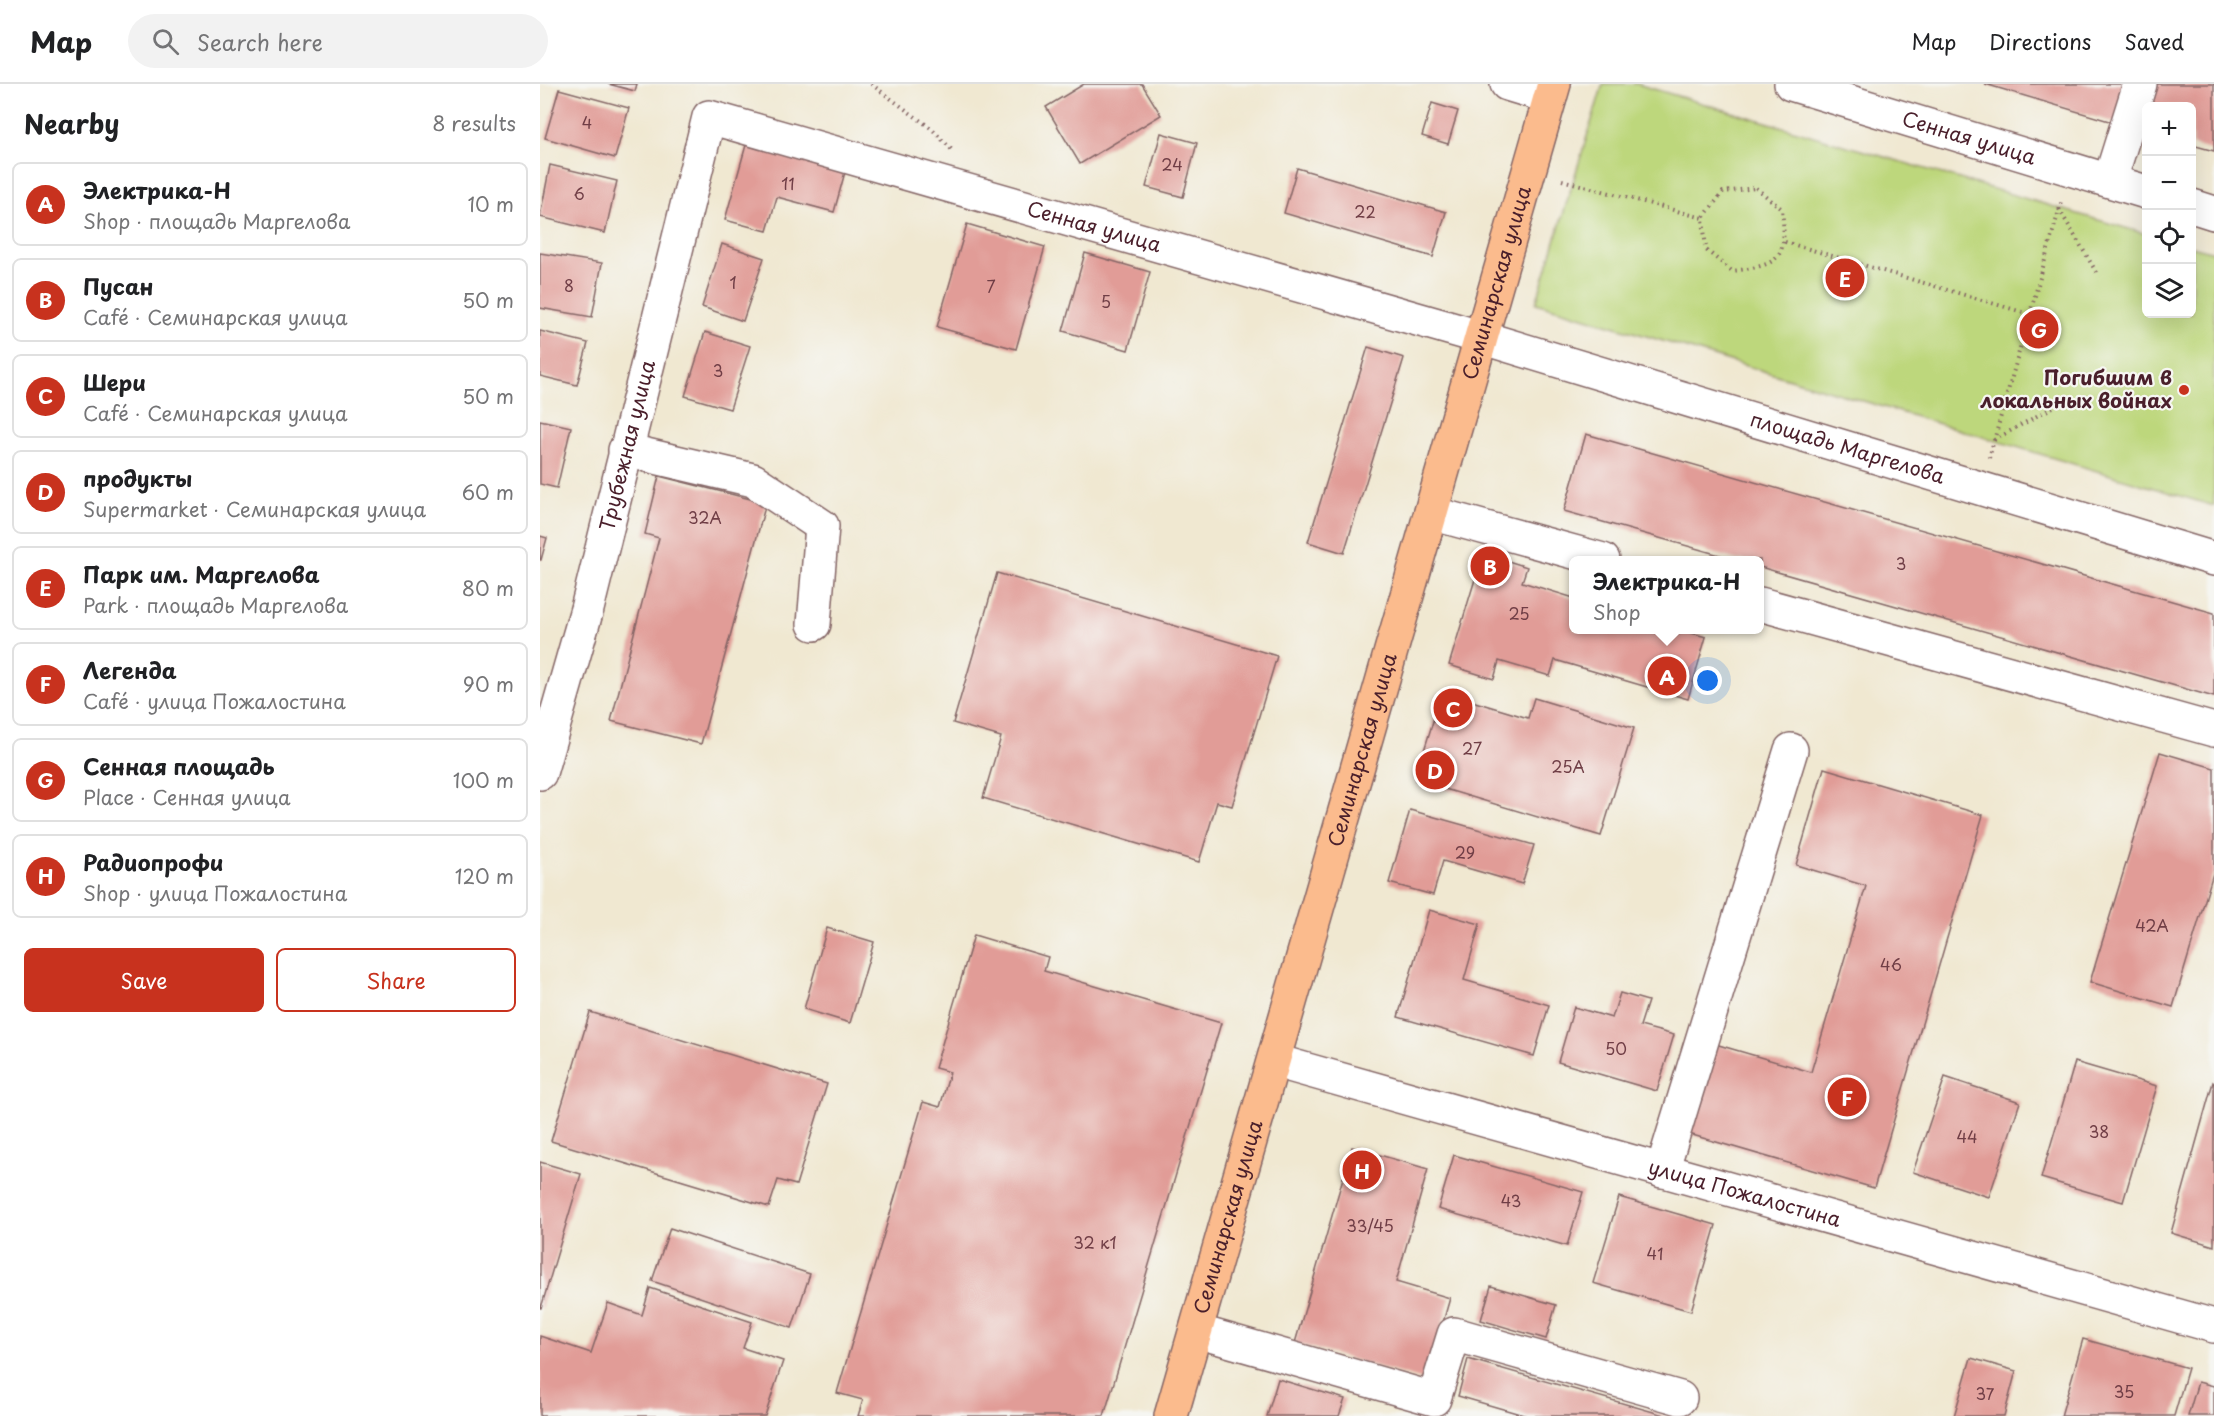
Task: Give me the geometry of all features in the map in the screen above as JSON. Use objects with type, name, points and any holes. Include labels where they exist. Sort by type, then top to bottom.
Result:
[{"type":"main road","name":"Семинарская улица","points":[[1171,1416],[1275,1061],[1552,91]]},
{"type":"street","points":[[1507,84],[1552,91]]},
{"type":"street","name":"Сенная улица","points":[[1791,84],[2142,191]]},
{"type":"street","points":[[2110,180],[2140,84]]},
{"type":"street","name":"Сенная улица","points":[[709,117],[1480,337]]},
{"type":"street","name":"Трубежная улица","points":[[540,773],[587,609],[709,117]]},
{"type":"street","points":[[2196,207],[2214,213]]},
{"type":"street","name":"площадь Маргелова","points":[[1480,337],[2214,559]]},
{"type":"street","points":[[625,450],[753,480],[822,526],[814,624]]},
{"type":"street","points":[[1431,513],[1585,556]]},
{"type":"street","points":[[1764,605],[2214,730]]},
{"type":"street","points":[[1662,1172],[1791,750]]},
{"type":"street","name":"улица Пожалостина","points":[[1275,1061],[2214,1326]]},
{"type":"street","points":[[1196,1331],[1433,1408],[1454,1334],[1680,1398]]},
{"type":"path","points":[[871,84],[932,129],[955,153]]},
{"type":"path","points":[[1528,171],[1703,218]]},
{"type":"path","points":[[1756,188],[1782,209],[1785,242],[1772,262],[1765,267],[1732,271],[1706,250],[1703,218],[1723,192],[1756,188]]},
{"type":"path","points":[[1981,488],[2059,209],[2098,275]]},
{"type":"path","points":[[1785,242],[2029,314]]},
{"type":"path","points":[[1994,440],[2069,398]]},
{"type":"green space","points":[[1603,84],[1637,84],[2142,233],[2142,318],[2196,318],[2196,247],[2214,252],[2214,506],[1536,303]]},
{"type":"building","points":[[608,84],[637,84],[635,91]]},
{"type":"building","points":[[1084,84],[1142,84],[1161,115],[1080,164],[1046,107]]},
{"type":"building","points":[[1985,84],[2214,84],[2214,151],[2196,146],[2196,102],[2142,102],[2142,131]]},
{"type":"building","points":[[559,89],[629,108],[615,158],[545,138]]},
{"type":"building","points":[[1432,103],[1458,111],[1448,144],[1422,136]]},
{"type":"building","points":[[1161,133],[1197,143],[1183,197],[1146,187]]},
{"type":"building","points":[[746,145],[845,172],[834,212],[777,197],[767,231],[725,220]]},
{"type":"building","points":[[550,165],[617,181],[605,233],[540,217]]},
{"type":"building","points":[[1297,168],[1446,212],[1433,257],[1284,213]]},
{"type":"building","points":[[967,224],[1045,247],[1016,349],[937,327]]},
{"type":"building","points":[[722,244],[764,258],[743,321],[702,307]]},
{"type":"building","points":[[540,253],[602,263],[592,317],[540,308]]},
{"type":"building","points":[[1085,253],[1150,272],[1128,350],[1063,331]]},
{"type":"building","points":[[540,331],[588,343],[577,385],[540,376]]},
{"type":"building","points":[[705,332],[750,346],[730,409],[685,396]]},
{"type":"building","points":[[1368,347],[1404,358],[1344,553],[1308,542]]},
{"type":"building","points":[[540,420],[571,427],[557,488],[540,484]]},
{"type":"building","points":[[1586,434],[2214,613],[2214,697],[1764,568],[1764,556],[1723,556],[1564,511]]},
{"type":"building","points":[[659,476],[766,503],[701,744],[611,721],[659,538],[645,534]]},
{"type":"building","points":[[540,536],[547,538],[541,560],[540,560]]},
{"type":"building","points":[[1483,553],[1527,567],[1522,582],[1569,596],[1569,634],[1695,634],[1706,637],[1688,699],[1555,660],[1550,676],[1499,661],[1494,679],[1449,665]]},
{"type":"building","points":[[997,573],[1277,656],[1232,806],[1217,802],[1199,862],[983,798],[1001,737],[953,723]]},
{"type":"building","points":[[1442,692],[1528,718],[1534,698],[1634,728],[1601,836],[1415,780]]},
{"type":"building","points":[[2160,752],[2214,768],[2214,870],[2173,1007],[2090,982]]},
{"type":"building","points":[[1824,768],[1983,815],[1874,1188],[1689,1134],[1715,1044],[1811,1072],[1866,886],[1796,865]]},
{"type":"building","points":[[1410,810],[1534,845],[1522,884],[1443,861],[1433,895],[1389,883]]},
{"type":"building","points":[[1429,910],[1480,924],[1464,980],[1549,1005],[1534,1056],[1398,1017]]},
{"type":"building","points":[[827,928],[874,942],[850,1023],[804,1009]]},
{"type":"building","points":[[974,935],[1048,957],[1044,971],[1221,1023],[1104,1416],[858,1416],[863,1400],[837,1393],[923,1102],[940,1107],[950,1072],[935,1068]]},
{"type":"building","points":[[1620,993],[1648,1001],[1640,1026],[1674,1035],[1657,1091],[1558,1062],[1574,1007],[1612,1018]]},
{"type":"building","points":[[590,1012],[827,1084],[796,1185],[778,1180],[769,1207],[551,1141]]},
{"type":"building","points":[[2075,1062],[2157,1086],[2123,1202],[2041,1178]]},
{"type":"building","points":[[1945,1077],[2020,1102],[1989,1197],[1913,1172]]},
{"type":"building","points":[[2214,1083],[2214,1246],[2171,1233]]},
{"type":"building","points":[[1352,1147],[1428,1169],[1396,1282],[1450,1298],[1426,1381],[1295,1343]]},
{"type":"building","points":[[1454,1155],[1583,1192],[1567,1246],[1438,1209]]},
{"type":"building","points":[[540,1162],[581,1174],[541,1308],[540,1308]]},
{"type":"building","points":[[1619,1197],[1716,1225],[1691,1311],[1593,1283]]},
{"type":"building","points":[[670,1228],[810,1274],[792,1328],[652,1281]]},
{"type":"building","points":[[1491,1286],[1556,1305],[1546,1339],[1481,1320]]},
{"type":"building","points":[[650,1288],[752,1322],[743,1348],[783,1361],[765,1416],[540,1416],[540,1336],[591,1353],[608,1303],[642,1315]]},
{"type":"building","points":[[2083,1339],[2188,1368],[2174,1416],[2061,1416]]},
{"type":"building","points":[[1971,1358],[2016,1371],[2004,1416],[1954,1416]]},
{"type":"building","points":[[1468,1359],[1664,1416],[1527,1416],[1458,1396]]},
{"type":"building","points":[[1278,1379],[1345,1399],[1339,1416],[1267,1416]]},
{"type":"building","points":[[2198,1382],[2214,1386],[2214,1416],[2188,1416]]},
{"type":"place","name":"Парк им. Маргелова","points":[[1845,278]]},
{"type":"place","name":"Сенная площадь","points":[[2039,329]]},
{"type":"place","name":"Погибшим в локальных войнах","points":[[2184,390]]},
{"type":"place","name":"Пусан","points":[[1490,566]]},
{"type":"place","name":"Электрика-Н","points":[[1667,676]]},
{"type":"place","name":"Шери","points":[[1453,708]]},
{"type":"place","name":"продукты","points":[[1435,770]]},
{"type":"place","name":"Легенда","points":[[1847,1097]]},
{"type":"place","name":"Радиопрофи","points":[[1362,1170]]}]
